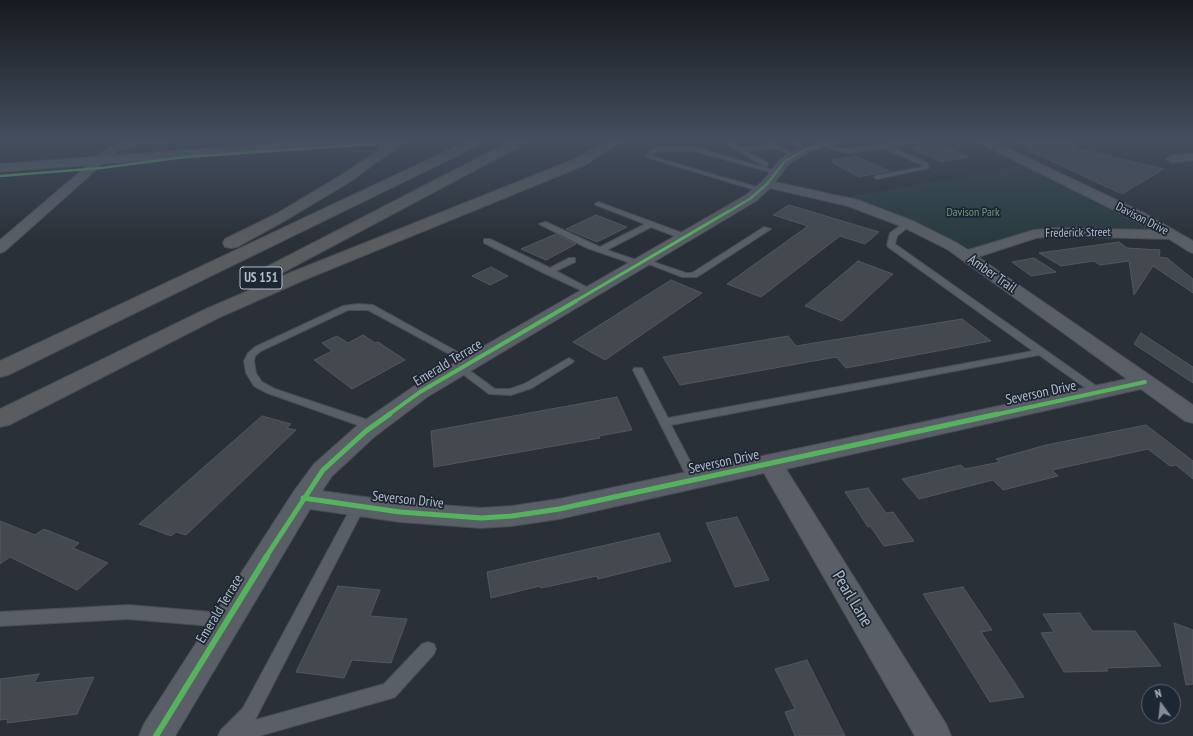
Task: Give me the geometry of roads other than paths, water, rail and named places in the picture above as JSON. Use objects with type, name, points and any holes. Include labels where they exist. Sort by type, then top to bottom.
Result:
[{"type":"highway","points":[[0,360],[158,282],[281,217],[351,174]]},
{"type":"highway","name":"US 151","points":[[0,370],[407,174]]},
{"type":"highway","name":"US 151","points":[[0,416],[457,174]]},
{"type":"highway","points":[[0,419],[213,313],[298,276],[549,174]]},
{"type":"street","points":[[0,248],[6,238],[83,174]]},
{"type":"street","name":"Emerald Terrace","points":[[156,736],[226,620],[303,498],[323,470],[374,426],[420,392],[751,198],[778,174]]},
{"type":"street","name":"Amber Trail","points":[[802,174],[808,192],[853,203],[908,224],[952,246],[1193,416]]},
{"type":"street","name":"Davison Drive","points":[[1053,174],[1141,217],[1193,248]]},
{"type":"street","name":"Frederick Street","points":[[966,256],[1034,234],[1055,232],[1193,236]]},
{"type":"street","name":"Severson Drive","points":[[303,498],[400,512],[481,518],[512,516],[559,509],[1145,382]]},
{"type":"street","name":"Pearl Lane","points":[[770,463],[934,736]]},
{"type":"lane","points":[[877,177],[891,174]]},
{"type":"lane","points":[[598,204],[686,237]]},
{"type":"lane","points":[[543,224],[600,250],[685,275],[694,275],[767,229]]},
{"type":"lane","points":[[600,250],[651,224]]},
{"type":"lane","points":[[908,224],[893,235],[891,245],[1098,392]]},
{"type":"lane","points":[[487,241],[592,292]]},
{"type":"lane","points":[[549,272],[572,260]]},
{"type":"lane","points":[[374,426],[271,391],[258,384],[251,373],[249,361],[251,355],[258,349],[346,308],[358,306],[370,307],[466,365],[493,392],[511,392],[528,386],[569,361]]},
{"type":"lane","points":[[666,422],[1041,352]]},
{"type":"lane","points":[[638,370],[666,422],[694,480]]},
{"type":"lane","points":[[227,736],[249,714],[359,506]]},
{"type":"lane","points":[[0,619],[128,612],[226,620]]},
{"type":"lane","points":[[227,736],[389,692],[428,649]]},
{"type":"park label","name":"Davison Park","points":[[973,213]]}]
